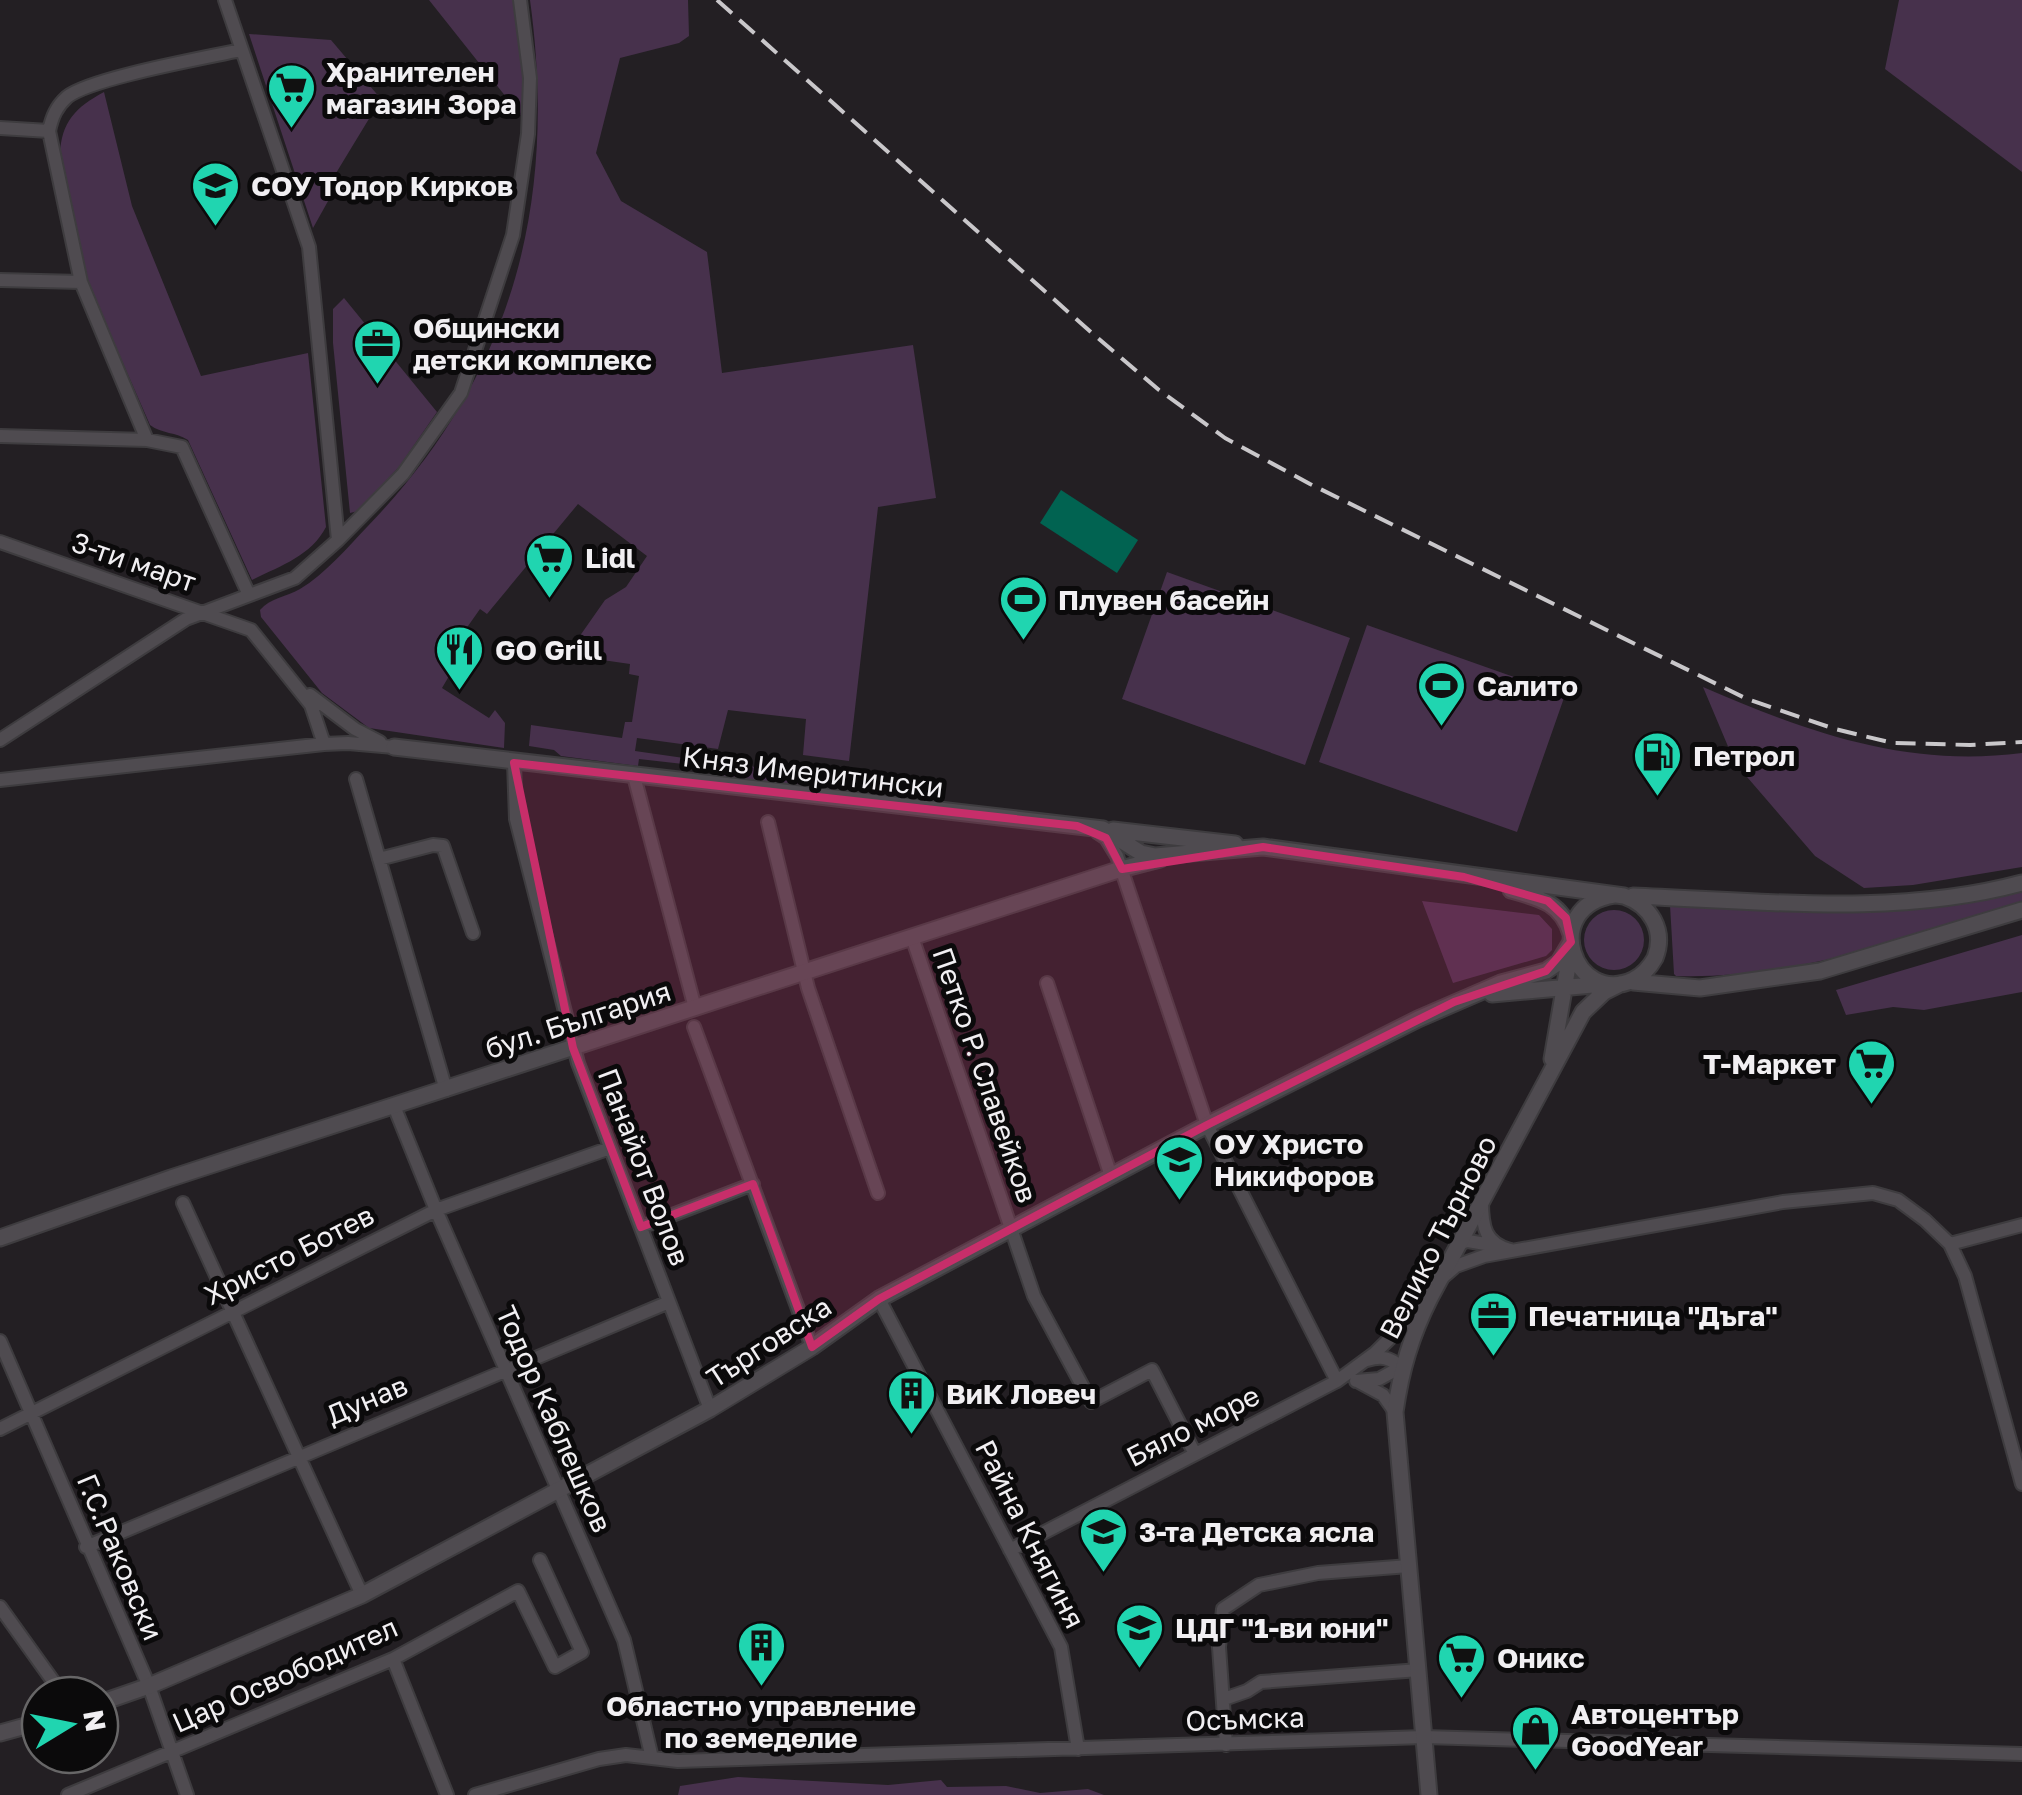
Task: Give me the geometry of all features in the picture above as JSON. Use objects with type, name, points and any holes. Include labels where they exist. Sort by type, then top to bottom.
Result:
[{"type":"street","points":[[225,0],[309,247],[338,540]]},
{"type":"street","points":[[0,740],[200,612],[295,578],[403,474],[461,394],[513,236],[528,134],[530,78],[520,0]]},
{"type":"street","points":[[147,440],[81,282],[48,130],[52,114],[69,96],[93,85],[241,50]]},
{"type":"street","points":[[0,128],[48,130]]},
{"type":"street","points":[[0,280],[81,282]]},
{"type":"street","points":[[0,436],[147,440],[182,447],[249,595]]},
{"type":"street","name":"3-ти март","points":[[0,542],[252,630]]},
{"type":"street","name":"3-ти март","points":[[230,601],[300,688]]},
{"type":"street","points":[[300,688],[320,724],[324,744]]},
{"type":"street","points":[[300,688],[355,730],[394,747]]},
{"type":"street","name":"Княз Имеритински","points":[[0,780],[348,742],[1102,829],[1141,853],[1174,856],[1263,847],[1619,896],[1846,904],[1972,894],[2022,884]]},
{"type":"street","name":"Панайот Волов","points":[[514,763],[516,819],[574,1048],[710,1409]]},
{"type":"street","points":[[634,776],[695,1008]]},
{"type":"street","points":[[356,779],[446,1090]]},
{"type":"street","points":[[768,822],[803,973],[878,1193]]},
{"type":"street","points":[[1077,826],[1106,838],[1122,869],[1207,1125],[1337,1381],[1404,1327],[1430,1298]]},
{"type":"street","points":[[1102,829],[1263,847]]},
{"type":"street","points":[[379,859],[432,844],[443,846],[472,934]]},
{"type":"street","name":"бул. България","points":[[0,1238],[912,937],[1174,856]]},
{"type":"street","points":[[1464,877],[1548,901],[1566,918],[1571,942],[1585,973],[1620,983]]},
{"type":"street","points":[[1550,1072],[1571,942],[1580,911],[1601,897],[1619,896]]},
{"type":"street","name":"Велико Търново","points":[[1428,1790],[1395,1412],[1401,1367],[1440,1278],[1583,1012],[1604,992],[1651,966],[1659,940],[1651,914],[1634,900],[1619,896]]},
{"type":"street","points":[[1454,1002],[1508,991],[1620,983],[1700,988],[1820,971],[2022,910]]},
{"type":"street","name":"Петко Р. Славейков","points":[[912,937],[1034,1296],[1090,1402],[1152,1370],[1194,1452]]},
{"type":"street","points":[[1454,1002],[1501,983],[1546,972],[1560,962],[1571,942]]},
{"type":"street","points":[[1047,983],[1111,1176]]},
{"type":"street","points":[[1508,991],[1547,1002],[1554,1014],[1556,1037]]},
{"type":"street","name":"Търговска","points":[[120,1696],[362,1595],[710,1409],[812,1347],[879,1299],[1207,1125],[1454,1002]]},
{"type":"street","points":[[694,1027],[812,1347]]},
{"type":"street","name":"Тодор Каблешков","points":[[394,1106],[504,1370],[624,1640],[652,1758]]},
{"type":"street","name":"Христо Ботев","points":[[0,1429],[436,1210],[610,1148]]},
{"type":"street","points":[[640,1228],[753,1184]]},
{"type":"street","points":[[1440,1278],[1456,1266],[1506,1249],[1783,1202],[1874,1193],[1898,1200],[1950,1244],[1965,1276],[2022,1484]]},
{"type":"street","points":[[1482,1202],[1482,1222],[1488,1238],[1506,1249]]},
{"type":"street","points":[[182,1203],[362,1595]]},
{"type":"street","points":[[1950,1244],[2022,1225]]},
{"type":"street","points":[[1484,1256],[1466,1250],[1460,1243],[1468,1241],[1506,1249]]},
{"type":"street","name":"Райна Княгиня","points":[[879,1299],[1061,1648],[1078,1749]]},
{"type":"street","name":"Дунав","points":[[86,1547],[669,1302]]},
{"type":"street","name":"Г.С.Раковски","points":[[0,1341],[148,1686],[187,1795]]},
{"type":"street","points":[[1356,1382],[1379,1378],[1401,1367],[1392,1359],[1364,1361]]},
{"type":"street","name":"Бяло море","points":[[1010,1550],[1337,1381],[1356,1382]]},
{"type":"street","points":[[1356,1382],[1383,1395],[1395,1412]]},
{"type":"street","name":"Цар Освободител","points":[[68,1795],[393,1658],[518,1591],[555,1667],[582,1652],[540,1560]]},
{"type":"street","points":[[1226,1744],[1220,1647],[1223,1609],[1258,1585],[1318,1573],[1409,1566]]},
{"type":"street","points":[[0,1607],[49,1675]]},
{"type":"street","points":[[393,1658],[448,1795]]},
{"type":"street","points":[[1224,1699],[1261,1682],[1418,1670]]},
{"type":"street","name":"Осъмска","points":[[476,1795],[599,1759],[626,1756],[678,1761],[1424,1737],[2022,1754]]},
{"type":"highlighted area","points":[[514,763],[1077,826],[1106,838],[1122,869],[1263,847],[1464,877],[1548,901],[1566,918],[1571,942],[1546,971],[1454,1002],[1207,1125],[879,1299],[812,1347],[753,1184],[641,1227],[573,1048]]},
{"type":"shaded area","points":[[429,0],[515,0],[524,82],[522,117]]},
{"type":"shaded area","points":[[530,0],[688,0],[689,36],[679,43],[620,58],[596,153],[621,201],[707,252],[722,373],[913,345],[936,498],[878,507],[849,761],[803,755],[806,719],[728,710],[718,749],[637,738],[635,751],[698,760],[692,765],[639,759],[638,766],[561,756],[554,750],[529,746],[531,725],[622,738],[625,722],[632,722],[639,676],[629,674],[630,664],[554,653],[577,640],[605,600],[626,587],[647,556],[578,504],[487,614],[480,609],[442,663],[452,671],[442,688],[489,718],[495,710],[505,723],[504,748],[369,728],[322,693],[261,617],[264,606],[300,589],[327,568],[417,470],[458,410],[490,348],[513,284],[529,217],[537,148],[537,75]]},
{"type":"shaded area","points":[[1899,0],[2022,0],[2022,172],[1885,69]]},
{"type":"shaded area","points":[[249,34],[331,40],[381,99],[330,183],[332,194],[313,228]]},
{"type":"shaded area","points":[[104,92],[132,206],[201,376],[308,353],[326,527],[303,553],[252,580],[188,440],[150,425],[87,281],[60,155],[61,143],[72,117]]},
{"type":"shaded area","points":[[344,298],[437,412],[399,467],[358,511],[350,513],[333,343],[333,309]]},
{"type":"shaded area","points":[[1061,490],[1138,540],[1117,573],[1040,523]]},
{"type":"shaded area","points":[[1167,572],[1350,638],[1305,765],[1122,699]]},
{"type":"shaded area","name":"Салито","points":[[1367,625],[1565,695],[1517,832],[1319,762]]},
{"type":"shaded area","points":[[1703,687],[1819,732],[1898,751],[1979,756],[2022,753],[2022,867],[1913,885],[1864,888],[1815,856],[1735,763]]},
{"type":"shaded area","points":[[723,763],[829,776],[832,783],[827,789],[719,776],[716,769]]},
{"type":"shaded area","points":[[2022,892],[2022,901],[1852,954],[1762,971],[1674,974],[1670,905],[1891,909]]},
{"type":"shaded area","points":[[1422,901],[1539,915],[1552,929],[1552,950],[1546,956],[1453,983]]},
{"type":"shaded area","points":[[1614,910],[1635,919],[1644,940],[1635,961],[1614,970],[1593,961],[1584,940],[1593,919]]},
{"type":"shaded area","points":[[2022,935],[2022,992],[1924,1010],[1893,1007],[1846,1015],[1836,990]]},
{"type":"shaded area","points":[[738,1777],[888,1785],[941,1780],[947,1787],[1006,1786],[1040,1793],[1088,1789],[1104,1795],[678,1795],[680,1786]]},
{"type":"railway","points":[[717,0],[1093,334],[1159,390],[1225,438],[1310,484],[1747,699],[1835,729],[1893,743],[2022,742]]},
{"type":"place","name":"Хранителен магазин Зора","points":[[291,130]]},
{"type":"place","name":"СОУ Тодор Кирков","points":[[216,228]]},
{"type":"place","name":"Общински детски комплекс","points":[[378,386]]},
{"type":"place","name":"Lidl","points":[[550,600]]},
{"type":"place","name":"Плувен басейн","points":[[1023,642]]},
{"type":"place","name":"GO Grill","points":[[460,692]]},
{"type":"place","name":"Салито","points":[[1442,728]]},
{"type":"place","name":"Петрол","points":[[1658,798]]},
{"type":"place","name":"Т-Маркет","points":[[1871,1106]]},
{"type":"place","name":"ОУ Христо Никифоров","points":[[1179,1202]]},
{"type":"place","name":"Печатница \"Дъга\"","points":[[1493,1358]]},
{"type":"place","name":"ВиК Ловеч","points":[[911,1436]]},
{"type":"place","name":"3-та Детска ясла","points":[[1104,1574]]},
{"type":"place","name":"ЦДГ \"1-ви юни\"","points":[[1140,1670]]},
{"type":"place","name":"Областно управление по земеделие","points":[[761,1688]]},
{"type":"place","name":"Оникс","points":[[1462,1700]]},
{"type":"place","name":"Автоцентър GoodYear","points":[[1536,1772]]}]
